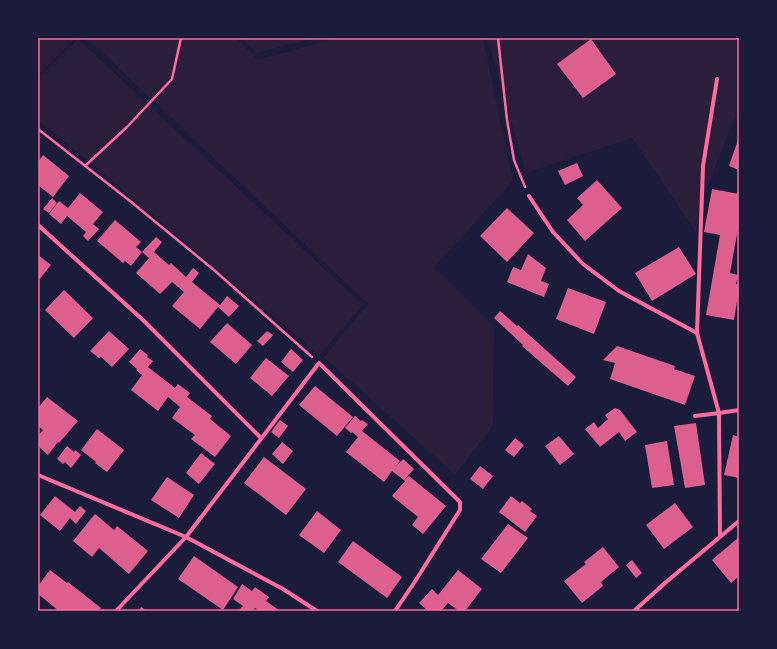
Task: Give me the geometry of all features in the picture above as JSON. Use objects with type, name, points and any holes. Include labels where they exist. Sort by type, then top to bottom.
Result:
[{"type":"street","points":[[716,79],[704,166],[697,333],[719,413],[720,537]]},
{"type":"street","points":[[529,196],[553,232],[583,264],[619,292],[697,333]]},
{"type":"street","points":[[38,226],[143,320],[261,438]]},
{"type":"street","points":[[116,611],[186,537],[261,438],[320,364],[460,502],[460,510],[395,611]]},
{"type":"street","points":[[694,416],[739,410]]},
{"type":"street","points":[[38,475],[186,537],[283,589],[316,611]]},
{"type":"street","points":[[634,611],[739,521]]},
{"type":"path","points":[[85,166],[127,126],[172,79],[181,38]]},
{"type":"path","points":[[498,38],[507,120],[514,160],[529,196]]},
{"type":"path","points":[[38,129],[130,201],[214,270],[320,364]]},
{"type":"shaded area","points":[[38,38],[75,38],[38,75]]},
{"type":"shaded area","points":[[87,38],[236,38],[258,60],[337,38],[483,38],[513,181],[434,267],[494,327],[493,426],[455,475],[324,357],[368,304]]},
{"type":"shaded area","points":[[242,38],[315,38],[256,53]]},
{"type":"shaded area","points":[[487,38],[739,38],[739,110],[708,185],[696,232],[632,138],[526,173]]},
{"type":"shaded area","points":[[78,39],[363,305],[319,355],[38,120],[38,79]]},
{"type":"building","points":[[591,39],[616,74],[583,98],[557,64]]},
{"type":"building","points":[[739,137],[739,170],[729,166]]},
{"type":"building","points":[[43,155],[69,176],[53,197],[38,185],[38,162]]},
{"type":"building","points":[[577,163],[583,176],[565,185],[558,171]]},
{"type":"building","points":[[597,180],[622,208],[585,241],[567,220],[583,205],[577,198]]},
{"type":"building","points":[[712,189],[739,194],[739,223],[730,273],[738,275],[736,284],[739,285],[734,320],[706,315],[720,235],[704,232]]},
{"type":"building","points":[[80,193],[103,212],[93,224],[99,229],[88,241],[83,236],[86,232],[67,216],[61,224],[49,214],[59,201],[68,208]]},
{"type":"building","points":[[52,198],[57,203],[49,213],[43,209]]},
{"type":"building","points":[[507,208],[534,233],[507,262],[480,236]]},
{"type":"building","points":[[115,220],[141,242],[136,247],[142,252],[131,266],[125,261],[123,263],[97,241]]},
{"type":"building","points":[[156,237],[162,242],[154,252],[169,265],[171,263],[186,277],[193,268],[199,273],[192,282],[220,305],[227,296],[239,306],[229,317],[218,307],[200,329],[172,306],[184,292],[172,282],[160,294],[136,273],[149,258],[142,252]]},
{"type":"building","points":[[679,247],[696,274],[652,301],[635,273]]},
{"type":"building","points":[[528,254],[546,268],[541,281],[549,284],[544,297],[507,282],[513,267],[521,270]]},
{"type":"building","points":[[38,255],[51,265],[38,281]]},
{"type":"building","points":[[568,288],[606,302],[594,334],[556,319]]},
{"type":"building","points":[[64,290],[93,318],[74,338],[45,310]]},
{"type":"building","points":[[500,311],[517,326],[518,325],[576,377],[568,386],[522,346],[523,345],[494,318]]},
{"type":"building","points":[[227,323],[252,345],[236,364],[210,342]]},
{"type":"building","points":[[109,331],[129,349],[112,367],[101,357],[99,358],[90,351]]},
{"type":"building","points":[[267,331],[273,335],[263,346],[257,341]]},
{"type":"building","points":[[617,346],[675,366],[674,369],[695,376],[685,405],[610,379],[615,363],[603,360]]},
{"type":"building","points":[[140,349],[153,361],[148,367],[175,388],[178,384],[190,393],[187,397],[212,416],[210,419],[231,436],[215,457],[191,439],[195,435],[172,418],[180,407],[168,397],[158,411],[131,390],[142,375],[129,362]]},
{"type":"building","points":[[291,349],[303,360],[293,372],[281,362]]},
{"type":"building","points":[[266,358],[289,376],[272,396],[250,378]]},
{"type":"building","points":[[315,386],[353,417],[337,436],[299,405]]},
{"type":"building","points":[[47,397],[78,421],[48,455],[38,446],[38,436],[43,430],[38,426],[38,408]]},
{"type":"building","points":[[615,408],[620,410],[637,432],[625,441],[619,432],[600,447],[585,429],[594,422],[598,428],[608,419],[605,415]]},
{"type":"building","points":[[355,416],[368,424],[362,431],[400,461],[396,466],[403,459],[414,469],[405,479],[409,476],[446,506],[423,534],[412,525],[418,517],[392,496],[405,481],[392,471],[384,482],[346,452],[358,437],[345,428]]},
{"type":"building","points":[[280,420],[288,426],[279,438],[271,432]]},
{"type":"building","points":[[696,423],[705,485],[685,488],[674,426]]},
{"type":"building","points":[[97,429],[124,450],[107,472],[81,450]]},
{"type":"building","points":[[733,435],[739,437],[739,478],[724,475]]},
{"type":"building","points":[[559,436],[574,454],[560,465],[545,446]]},
{"type":"building","points":[[515,438],[524,445],[514,457],[505,450]]},
{"type":"building","points":[[667,441],[674,485],[652,488],[645,445]]},
{"type":"building","points":[[282,442],[293,451],[283,464],[272,454]]},
{"type":"building","points":[[67,446],[74,452],[75,450],[81,455],[71,468],[65,462],[63,464],[57,459]]},
{"type":"building","points":[[201,453],[215,464],[199,484],[186,473]]},
{"type":"building","points":[[264,457],[306,489],[286,515],[244,483]]},
{"type":"building","points":[[480,466],[493,476],[483,489],[470,479]]},
{"type":"building","points":[[167,477],[194,495],[179,518],[151,500]]},
{"type":"building","points":[[55,496],[75,512],[80,506],[86,511],[76,524],[70,518],[60,531],[40,515]]},
{"type":"building","points":[[511,496],[520,503],[522,501],[532,509],[530,511],[537,516],[525,532],[499,512]]},
{"type":"building","points":[[675,503],[693,527],[664,549],[646,525]]},
{"type":"building","points":[[317,511],[341,530],[324,553],[299,535]]},
{"type":"building","points":[[95,514],[114,530],[117,526],[148,551],[129,574],[99,548],[92,557],[73,541]]},
{"type":"building","points":[[508,524],[528,538],[501,573],[481,559]]},
{"type":"building","points":[[739,537],[739,576],[731,583],[712,560]]},
{"type":"building","points":[[353,541],[402,577],[387,598],[338,562]]},
{"type":"building","points":[[603,547],[619,567],[601,582],[603,586],[582,603],[564,581],[586,564],[584,562]]},
{"type":"building","points":[[194,556],[238,587],[223,610],[178,579]]},
{"type":"building","points":[[632,560],[642,573],[636,578],[626,565]]},
{"type":"building","points":[[50,570],[101,608],[98,611],[59,611],[38,594],[38,586]]},
{"type":"building","points":[[458,570],[482,589],[465,611],[459,611],[448,603],[441,611],[428,611],[419,603],[432,589],[438,595]]},
{"type":"building","points":[[242,584],[252,591],[255,587],[269,597],[266,601],[280,611],[259,611],[255,608],[252,611],[239,610],[243,606],[233,599]]},
{"type":"building","points":[[141,607],[147,611],[139,611]]}]
